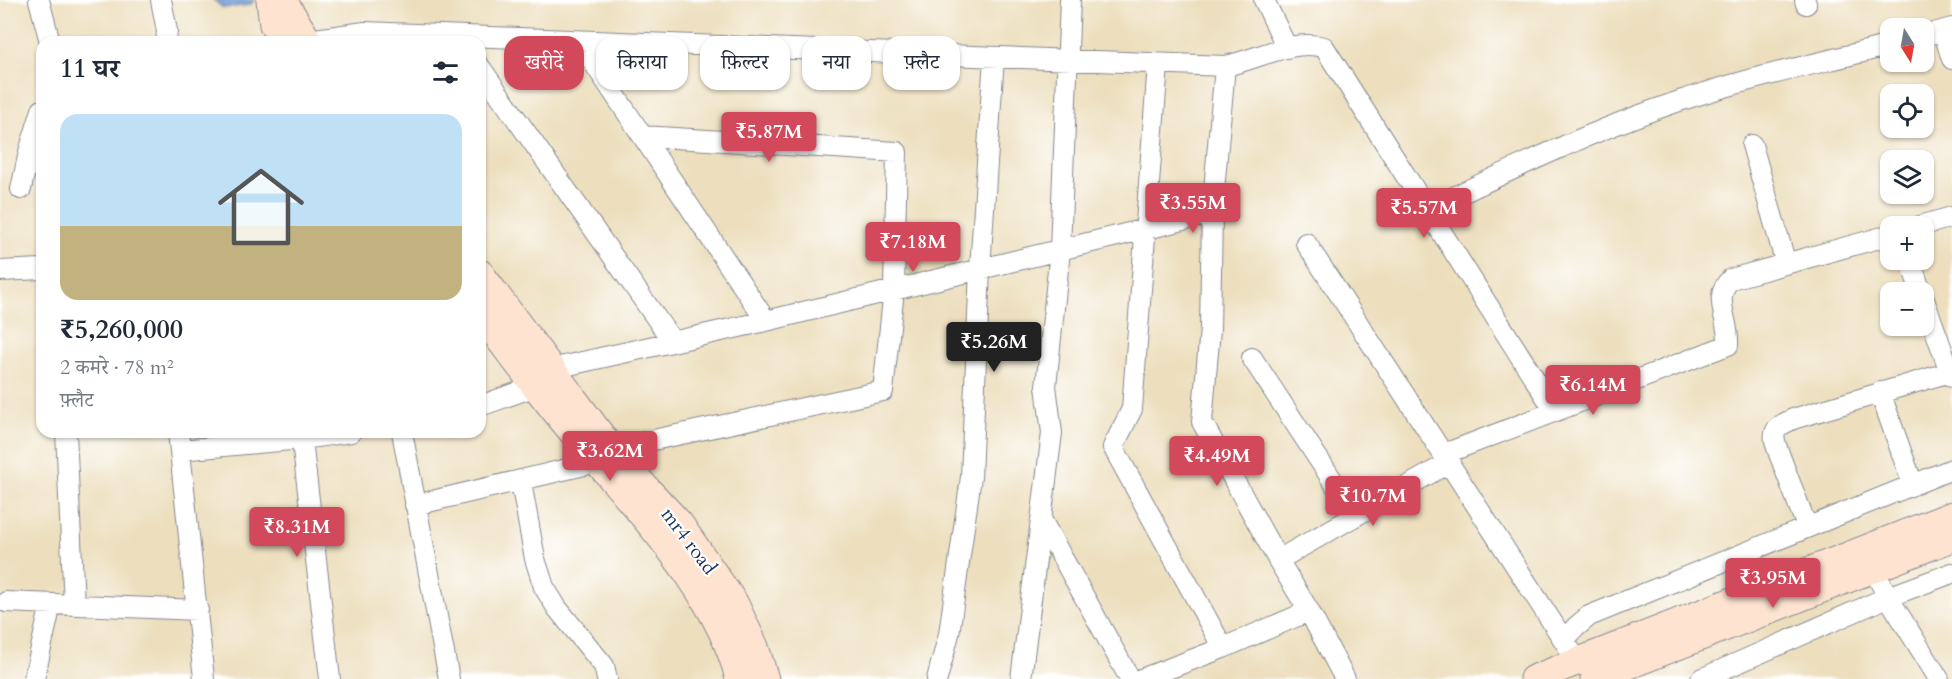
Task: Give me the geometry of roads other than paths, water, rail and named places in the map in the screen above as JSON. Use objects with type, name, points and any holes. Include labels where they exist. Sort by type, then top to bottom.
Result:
[{"type":"street","points":[[39,0],[48,36]]},
{"type":"street","points":[[161,0],[167,36]]},
{"type":"street","points":[[270,0],[273,25],[292,36]]},
{"type":"street","points":[[283,0],[298,36]]},
{"type":"street","points":[[1022,679],[1052,433],[1046,386],[1060,250],[1070,0]]},
{"type":"street","points":[[1263,0],[1287,48]]},
{"type":"street","points":[[1948,29],[1952,59]]},
{"type":"street","points":[[336,36],[365,32],[420,36]]},
{"type":"street","points":[[486,39],[504,40]]},
{"type":"street","points":[[584,41],[1225,66],[1244,63],[1287,48],[1311,43],[1324,47],[1555,411]]},
{"type":"street","points":[[584,48],[766,321]]},
{"type":"street","points":[[1428,209],[1544,155],[1637,117],[1717,89],[1880,48]]},
{"type":"street","points":[[937,679],[949,634],[970,477],[994,57]]},
{"type":"street","points":[[1158,64],[1132,409],[1113,447],[1223,648]]},
{"type":"street","points":[[1225,66],[1212,213],[1210,329],[1202,422],[1345,679]]},
{"type":"street","points":[[486,76],[673,342]]},
{"type":"street","points":[[21,189],[36,130]]},
{"type":"street","points":[[415,506],[521,482],[604,455],[883,391],[894,290],[897,152],[643,136]]},
{"type":"street","points":[[1752,145],[1785,264]]},
{"type":"street","points":[[486,403],[544,378],[673,342],[1212,213]]},
{"type":"street","points":[[1934,222],[1952,217]]},
{"type":"street","points":[[1278,560],[1356,516],[1447,458],[1555,411],[1728,345],[1728,330],[1720,295],[1724,285],[1731,279],[1880,238]]},
{"type":"street","points":[[1306,243],[1581,665]]},
{"type":"street","points":[[0,271],[36,268]]},
{"type":"street","name":"mr4 road","points":[[486,283],[544,378],[604,455],[705,599],[727,644],[739,679]]},
{"type":"street","name":"mr4 road","points":[[486,319],[544,378]]},
{"type":"street","points":[[1807,527],[1774,439],[1775,430],[1793,419],[1880,392],[1951,374],[1946,343],[1934,319]]},
{"type":"street","points":[[1252,358],[1356,516]]},
{"type":"street","points":[[1880,392],[1913,485]]},
{"type":"street","points":[[66,438],[74,605]]},
{"type":"street","points":[[204,679],[179,441],[253,438]]},
{"type":"street","points":[[302,438],[330,679]]},
{"type":"street","points":[[403,438],[449,679]]},
{"type":"street","name":"mr4 road","points":[[604,455],[679,523],[735,604],[755,647],[765,679]]},
{"type":"street","points":[[1581,665],[1576,627],[1589,616],[1952,469]]},
{"type":"street","points":[[521,482],[536,559],[544,587],[557,608],[604,666],[607,679]]},
{"type":"street","points":[[1868,559],[1952,514]]},
{"type":"street","points":[[1042,521],[1130,679]]},
{"type":"street","points":[[1533,679],[1581,665],[1868,559],[1952,538]]},
{"type":"street","points":[[1868,559],[1888,597],[1939,679]]},
{"type":"street","points":[[1701,679],[1888,597],[1952,573]]},
{"type":"street","points":[[6,602],[198,610]]},
{"type":"street","points":[[34,679],[51,604]]},
{"type":"street","points":[[1142,679],[1223,648],[1309,611]]},
{"type":"water","points":[[214,0],[254,0],[250,5],[223,8]]}]
